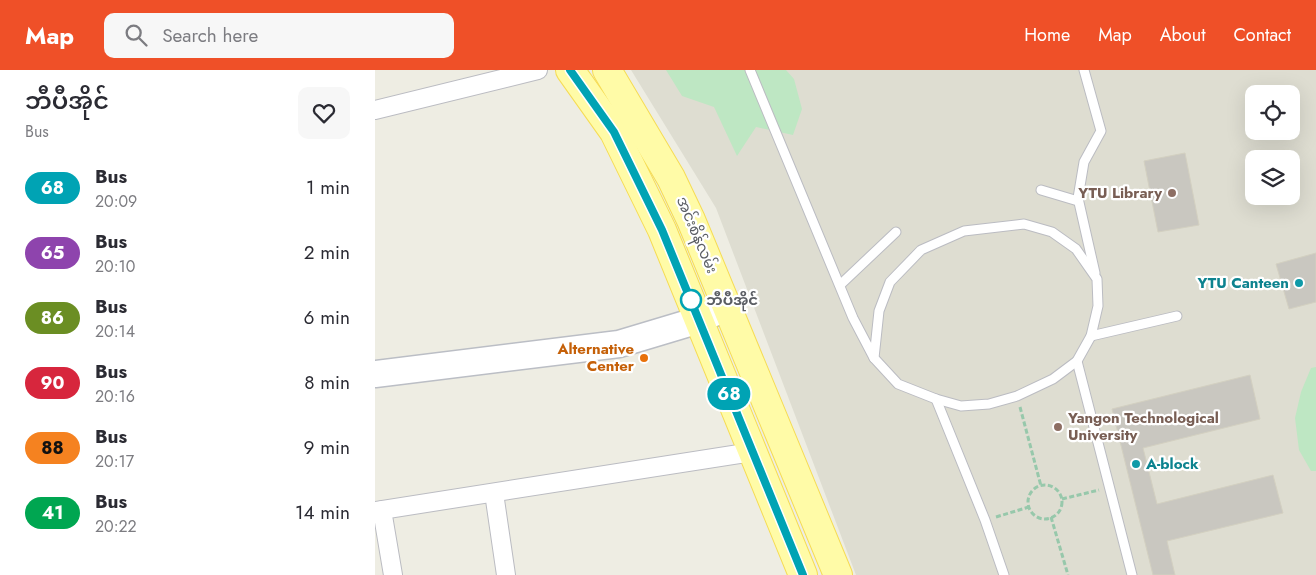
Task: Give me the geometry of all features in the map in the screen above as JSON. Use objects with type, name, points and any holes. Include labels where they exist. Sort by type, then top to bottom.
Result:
[{"type":"main road","name":"အင်းစိန်လမ်း","points":[[570,70],[614,132],[662,230],[803,575]]},
{"type":"main road","name":"အင်းစိန်လမ်း","points":[[607,70],[671,178],[691,220],[838,575]]},
{"type":"main road","points":[[375,374],[619,344],[699,320],[727,307]]},
{"type":"street","points":[[375,110],[538,70]]},
{"type":"street","points":[[393,575],[379,511],[752,452]]},
{"type":"street","points":[[494,493],[506,575]]},
{"type":"lane","points":[[750,70],[853,318],[874,358],[898,384],[936,400],[961,406],[989,404],[1017,396],[1053,379],[1077,362],[1091,336],[1098,306],[1097,278],[1078,201],[1084,162],[1101,131],[1084,70]]},
{"type":"lane","points":[[1041,190],[1078,201]]},
{"type":"lane","points":[[874,358],[879,311],[890,282],[921,250],[964,231],[1024,224],[1052,232],[1076,249],[1097,278]]},
{"type":"lane","points":[[840,286],[896,232]]},
{"type":"lane","points":[[1091,336],[1177,316]]},
{"type":"lane","points":[[1077,362],[1132,575]]},
{"type":"lane","points":[[936,400],[985,520],[1004,575]]},
{"type":"path","points":[[1017,396],[1041,486]]},
{"type":"path","points":[[1041,486],[1052,486],[1062,499],[1060,510],[1051,517],[1036,516],[1029,507],[1029,496],[1041,486]]},
{"type":"path","points":[[1062,499],[1109,488]]},
{"type":"path","points":[[985,520],[1029,507]]},
{"type":"path","points":[[1051,517],[1068,575]]},
{"type":"shaded area","name":"Yangon Technological University","points":[[631,70],[1316,70],[1316,575],[856,575],[716,208]]},
{"type":"green space","points":[[666,70],[786,70],[794,79],[802,109],[793,135],[756,127],[737,156],[714,107],[682,96]]},
{"type":"green space","points":[[1316,367],[1316,471],[1311,471],[1299,450],[1295,418],[1301,392],[1311,368]]},
{"type":"building","name":"YTU Library","points":[[1185,153],[1199,225],[1158,232],[1144,161]]},
{"type":"building","name":"YTU Canteen","points":[[1316,253],[1316,302],[1289,309],[1276,264]]},
{"type":"building","name":"A-block","points":[[1250,375],[1260,419],[1143,448],[1157,504],[1273,475],[1283,513],[1167,541],[1175,575],[1153,575],[1112,409]]},
{"type":"bus line","name":"68","points":[[570,70],[614,132],[662,230],[803,575]]},
{"type":"place","name":"YTU Library","points":[[1172,193]]},
{"type":"place","name":"YTU Canteen","points":[[1299,283]]},
{"type":"place","name":"ဘီပီအိုင်","points":[[691,300]]},
{"type":"place","name":"Alternative Center","points":[[644,358]]},
{"type":"place","name":"Yangon Technological University","points":[[1058,427]]},
{"type":"place","name":"A-block","points":[[1136,464]]}]
